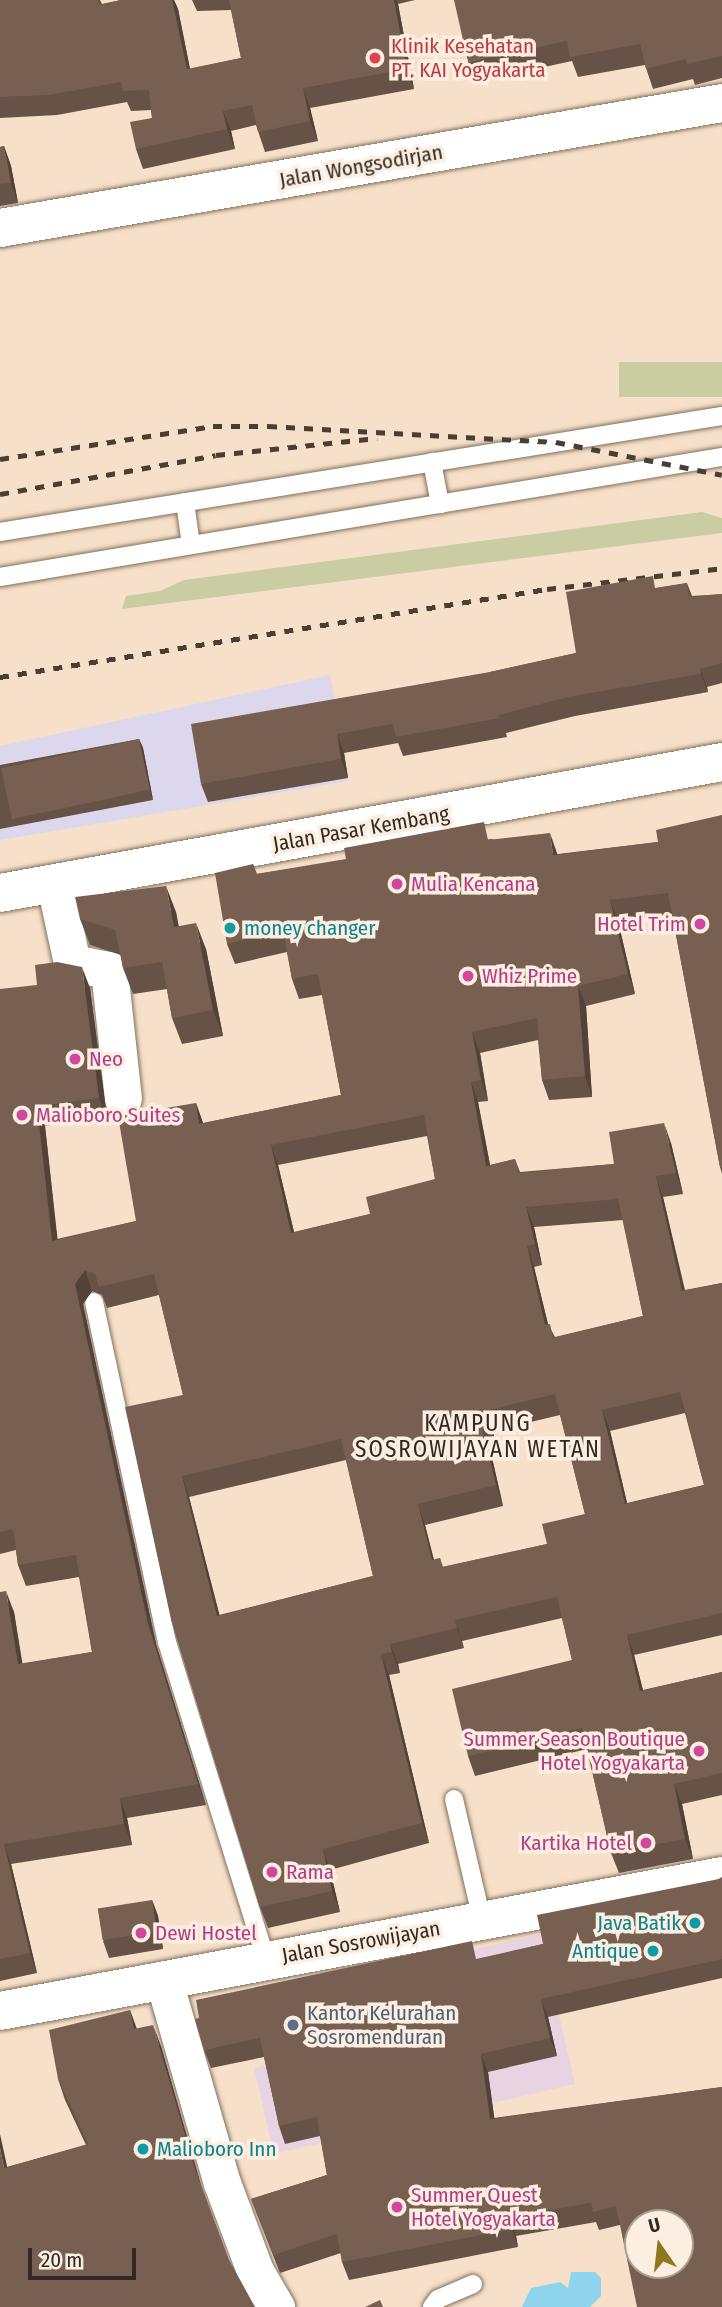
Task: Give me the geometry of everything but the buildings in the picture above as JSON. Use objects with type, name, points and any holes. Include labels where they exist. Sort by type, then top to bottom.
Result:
[{"type":"street","name":"Jalan Wongsodirjan","points":[[0,228],[722,103]]},
{"type":"street","name":"Jalan Pasar Kembang","points":[[0,893],[722,762]]},
{"type":"street","points":[[55,884],[72,963],[109,970],[123,1098]]},
{"type":"street","name":"Jalan Sosrowijayan","points":[[0,2011],[722,1876]]},
{"type":"street","points":[[164,1981],[222,2183],[255,2271],[276,2307]]},
{"type":"lane","points":[[0,532],[722,416]]},
{"type":"lane","points":[[0,577],[722,457]]},
{"type":"lane","points":[[432,462],[440,504]]},
{"type":"lane","points":[[185,502],[191,545]]},
{"type":"lane","points":[[94,1302],[167,1642],[266,1960]]},
{"type":"lane","points":[[454,1799],[482,1920]]},
{"type":"lane","points":[[432,2307],[438,2299],[473,2284]]},
{"type":"shaded area","points":[[330,675],[349,781],[0,840],[0,746]]},
{"type":"shaded area","points":[[540,1934],[575,2084],[274,2154],[254,2068],[395,2035],[381,1971]],"holes":[[[477,2023],[489,2079],[321,2116]]]},
{"type":"green space","points":[[619,362],[722,362],[722,397],[619,397]]},
{"type":"green space","points":[[702,512],[722,518],[722,533],[122,609],[126,596],[160,591],[184,580]]},
{"type":"water","points":[[571,2272],[595,2272],[601,2278],[601,2296],[590,2307],[522,2307],[531,2288],[560,2282],[568,2288]]},
{"type":"railway","points":[[0,459],[213,426],[268,426],[556,442],[722,475]]},
{"type":"railway","points":[[0,494],[216,455],[377,438]]},
{"type":"railway","points":[[0,677],[547,589],[722,568]]},
{"type":"place","name":"Klinik Kesehatan PT. KAI Yogyakarta","points":[[375,58]]},
{"type":"place","name":"Mulia Kencana","points":[[397,884]]},
{"type":"place","name":"Hotel Trim","points":[[700,924]]},
{"type":"place","name":"money changer","points":[[230,928]]},
{"type":"place","name":"Whiz Prime","points":[[468,976]]},
{"type":"place","name":"Neo","points":[[75,1059]]},
{"type":"place","name":"Malioboro Suites","points":[[22,1115]]},
{"type":"place","name":"Summer Season Boutique Hotel Yogyakarta","points":[[699,1751]]},
{"type":"place","name":"Kartika Hotel","points":[[646,1843]]},
{"type":"place","name":"Rama","points":[[272,1872]]},
{"type":"place","name":"Java Batik","points":[[695,1923]]},
{"type":"place","name":"Dewi Hostel","points":[[141,1933]]},
{"type":"place","name":"Antique","points":[[653,1951]]},
{"type":"place","name":"Kantor Kelurahan Sosromenduran","points":[[293,2025]]},
{"type":"place","name":"Malioboro Inn","points":[[143,2149]]},
{"type":"place","name":"Summer Quest Hotel Yogyakarta","points":[[397,2207]]},
{"type":"district","name":"KAMPUNG SOSROWIJAYAN WETAN","points":[[478,1436]]}]
